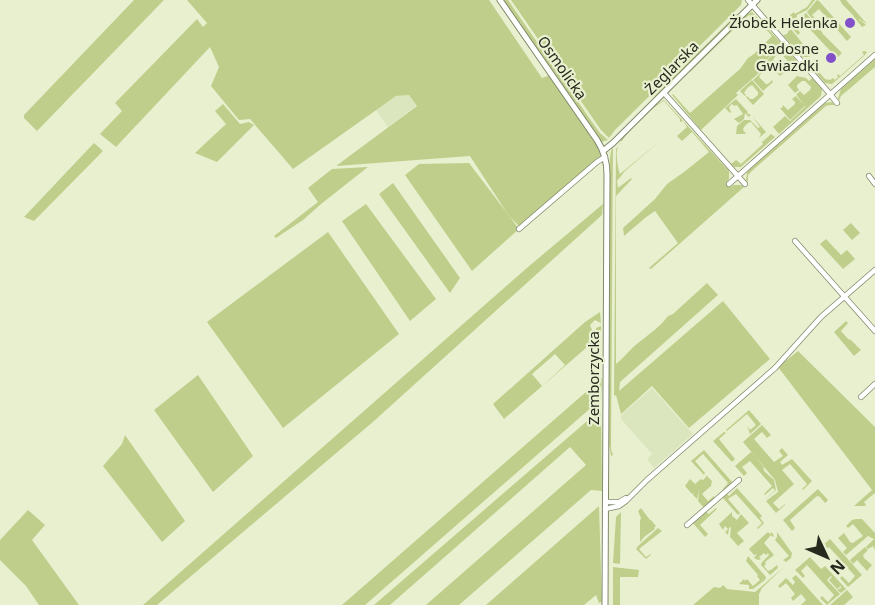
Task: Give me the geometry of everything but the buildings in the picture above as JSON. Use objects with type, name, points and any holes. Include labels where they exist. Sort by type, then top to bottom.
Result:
[{"type":"street","name":"Osmolicka","points":[[500,0],[595,136],[604,154]]},
{"type":"street","name":"Żeglarska","points":[[519,229],[600,159],[750,3],[757,0]]},
{"type":"street","points":[[750,3],[837,103]]},
{"type":"street","points":[[729,184],[875,55]]},
{"type":"street","points":[[664,93],[746,184]]},
{"type":"street","name":"Zemborzycka","points":[[604,154],[607,174],[604,605]]},
{"type":"street","points":[[869,177],[875,184]]},
{"type":"street","points":[[795,241],[875,331]]},
{"type":"street","points":[[605,509],[619,506],[631,496],[783,360],[821,316],[875,270]]},
{"type":"street","points":[[861,397],[875,384]]},
{"type":"street","points":[[687,525],[739,480]]},
{"type":"street","points":[[605,502],[619,501],[631,496]]},
{"type":"shaded area","points":[[409,95],[417,105],[388,127],[376,110],[396,96]]},
{"type":"shaded area","points":[[652,388],[693,434],[654,468],[647,459],[652,454],[621,419],[621,415]]},
{"type":"green space","points":[[134,0],[164,0],[37,131],[24,118],[24,115]]},
{"type":"green space","points":[[187,0],[489,0],[542,78],[551,75],[596,143],[601,156],[521,228],[509,216],[470,156],[336,166],[417,106],[409,95],[396,96],[293,169],[250,119],[239,120],[211,86],[219,67],[210,47],[116,147],[100,134],[122,111],[115,103],[197,19],[203,27],[207,23]]},
{"type":"green space","points":[[503,0],[508,0],[592,122],[608,140],[601,142]]},
{"type":"green space","points":[[511,0],[742,0],[741,5],[609,138],[601,130]]},
{"type":"green space","points":[[812,0],[815,0],[807,10],[797,15],[787,26],[783,21],[794,12],[795,14],[807,7]]},
{"type":"green space","points":[[817,0],[851,37],[847,41],[819,9],[812,15],[816,19],[814,21],[807,12]]},
{"type":"green space","points":[[840,0],[846,0],[867,24],[859,19],[866,25],[862,27]]},
{"type":"green space","points":[[752,12],[783,45],[765,61],[768,65],[736,93],[738,95],[701,130],[672,95],[690,113],[740,69],[748,58],[772,36],[749,15],[737,30],[733,30],[690,72],[745,15]]},
{"type":"green space","points":[[806,13],[842,53],[837,58],[804,23],[797,28],[800,33],[798,35],[791,27]]},
{"type":"green space","points":[[737,14],[740,14],[656,98],[654,96]]},
{"type":"green space","points":[[790,28],[812,53],[810,57],[802,57],[783,35],[787,34]]},
{"type":"green space","points":[[783,46],[797,61],[780,76],[772,67],[776,64],[782,67],[787,60],[778,54],[774,58],[773,65],[771,66],[766,61]]},
{"type":"green space","points":[[862,52],[867,52],[864,56],[832,84],[825,83],[809,64],[810,62],[825,79],[835,80],[838,74],[840,76],[864,55]]},
{"type":"green space","points":[[875,59],[875,67],[841,96],[839,101],[841,89]]},
{"type":"green space","points":[[769,65],[772,69],[769,72],[765,70],[759,77],[766,84],[772,80],[773,82],[763,91],[753,80]]},
{"type":"green space","points":[[797,76],[809,81],[812,78],[822,89],[821,96],[779,134],[773,127],[785,116],[790,121],[806,106],[790,120],[780,108],[783,105],[788,110],[795,104],[792,99],[796,96],[803,104],[796,94],[800,91],[804,95],[811,87],[802,81],[797,85],[799,90],[795,93],[788,85]]},
{"type":"green space","points":[[752,80],[764,94],[753,105],[746,97],[753,99],[758,95],[752,85],[744,93],[745,96],[740,91]]},
{"type":"green space","points":[[736,99],[751,115],[749,117],[745,113],[744,119],[739,123],[734,119],[743,114],[737,105],[732,104],[729,107],[730,113],[725,108]]},
{"type":"green space","points":[[664,100],[729,171],[729,179],[726,183],[731,187],[741,185],[744,187],[651,269],[649,268],[678,243],[655,211],[624,236],[623,228],[655,199],[667,184],[709,152],[692,132],[682,141],[677,136],[687,127],[683,121],[680,122],[680,119],[664,101],[645,116],[621,142],[621,139],[656,104]]},
{"type":"green space","points":[[838,102],[835,105],[826,106],[753,170],[748,175],[748,182],[746,180],[747,172],[825,103]]},
{"type":"green space","points":[[223,104],[240,124],[249,122],[254,125],[217,162],[195,153],[226,124],[215,111]]},
{"type":"green space","points":[[752,116],[766,132],[759,138],[761,134],[751,122],[743,129],[746,134],[736,134],[737,126],[744,120],[750,120],[758,128],[760,127]]},
{"type":"green space","points":[[771,134],[775,137],[741,167],[734,167],[731,164],[736,160],[741,164]]},
{"type":"green space","points":[[661,140],[625,171],[617,181],[618,188],[632,179],[616,196],[616,364],[707,283],[718,295],[620,382],[619,391],[723,301],[770,359],[689,428],[652,386],[621,414],[616,395],[614,396],[616,149],[619,145],[617,155],[620,174]]},
{"type":"green space","points":[[94,143],[103,151],[34,221],[24,217]]},
{"type":"green space","points":[[613,147],[611,449],[613,455],[611,456],[608,438],[610,159]]},
{"type":"green space","points":[[469,163],[519,229],[472,271],[405,175],[419,164]]},
{"type":"green space","points":[[368,167],[303,220],[276,238],[274,236],[318,202],[308,188],[332,169]]},
{"type":"green space","points":[[393,183],[460,278],[450,293],[379,194]]},
{"type":"green space","points":[[366,204],[436,299],[410,321],[342,221]]},
{"type":"green space","points":[[603,204],[602,215],[374,421],[157,605],[143,605],[528,267]]},
{"type":"green space","points":[[851,223],[860,233],[852,240],[843,230]]},
{"type":"green space","points":[[328,232],[399,334],[283,428],[207,322]]},
{"type":"green space","points":[[826,239],[841,255],[847,250],[855,259],[843,269],[820,244]]},
{"type":"green space","points":[[600,312],[601,323],[595,320],[590,325],[596,333],[596,328],[601,326],[601,335],[504,419],[493,404],[585,322]],"holes":[[[555,354],[565,365],[542,386],[532,374]]]},
{"type":"green space","points":[[846,321],[848,323],[841,331],[861,350],[854,356],[834,332]]},
{"type":"green space","points":[[798,351],[875,427],[875,493],[864,502],[865,506],[854,506],[872,490],[778,367]]},
{"type":"green space","points":[[198,375],[253,456],[213,492],[154,410]]},
{"type":"green space","points":[[602,378],[601,399],[365,605],[342,605]]},
{"type":"green space","points":[[601,409],[602,491],[591,490],[459,605],[426,605],[586,465],[570,447],[390,605],[374,605]]},
{"type":"green space","points":[[749,410],[761,424],[750,434],[747,426],[750,430],[756,425],[747,414],[726,430]]},
{"type":"green space","points":[[762,425],[771,435],[767,438],[762,432],[754,439],[774,462],[783,456],[779,451],[782,448],[788,455],[780,462],[782,465],[792,459],[812,481],[803,490],[807,484],[790,464],[782,470],[794,484],[773,503],[779,509],[785,504],[776,513],[766,501],[778,492],[775,480],[743,442]]},
{"type":"green space","points":[[724,432],[726,433],[719,439],[735,459],[732,462],[713,441]]},
{"type":"green space","points":[[125,435],[185,521],[162,542],[103,466],[122,444]]},
{"type":"green space","points":[[704,450],[733,483],[724,491],[728,483],[703,454],[695,461],[705,473],[704,475],[691,461]]},
{"type":"green space","points":[[751,452],[763,465],[764,471],[774,480],[776,490],[765,500],[775,490],[773,488],[764,494],[772,486],[750,461],[742,467],[747,473],[744,476],[735,466]]},
{"type":"green space","points":[[706,475],[712,481],[711,486],[702,494],[708,501],[714,496],[714,500],[704,508],[698,501],[699,490],[697,499],[694,493],[692,494],[685,486],[690,479],[695,484],[703,480]]},
{"type":"green space","points":[[737,488],[762,516],[760,518],[764,523],[758,529],[762,523],[736,494],[728,499],[740,513],[738,515],[722,497],[726,493],[729,496]]},
{"type":"green space","points":[[818,489],[828,500],[825,503],[817,496],[790,520],[795,528],[792,531],[783,520]]},
{"type":"green space","points":[[599,506],[602,602],[599,603],[596,595],[584,605],[486,605]]},
{"type":"green space","points":[[641,508],[656,526],[640,542],[641,518],[638,511]]},
{"type":"green space","points":[[716,508],[700,525],[708,534],[705,537],[692,522],[705,511],[709,514]]},
{"type":"green space","points":[[28,510],[45,525],[32,540],[79,605],[39,605],[26,586],[0,560],[0,540]]},
{"type":"green space","points":[[621,512],[620,564],[613,563],[616,517]]},
{"type":"green space","points":[[732,512],[732,516],[737,520],[741,514],[749,523],[737,533],[744,541],[738,546],[730,537],[731,527],[728,535],[725,532],[728,529],[725,526],[723,530],[719,524]]},
{"type":"green space","points":[[856,519],[862,519],[875,533],[875,550],[873,546],[868,549],[866,547],[874,539],[868,536],[846,555],[843,552],[847,548],[838,538],[844,533],[853,543],[863,536],[853,524],[848,528],[846,526]]},
{"type":"green space","points":[[658,528],[662,531],[639,549],[646,557],[651,554],[646,559],[636,549]]},
{"type":"green space","points":[[768,532],[770,534],[772,532],[774,536],[771,535],[764,543],[774,555],[765,562],[764,566],[768,571],[777,565],[778,568],[770,575],[761,565],[769,555],[768,553],[766,555],[764,553],[758,560],[754,558],[757,554],[754,555],[749,549]]},
{"type":"green space","points":[[777,532],[792,553],[791,558],[786,562],[783,560],[789,556],[775,540]]},
{"type":"green space","points":[[830,539],[862,575],[848,587],[840,578],[842,576],[849,583],[855,576],[829,547],[822,552],[826,557],[824,560],[816,551]]},
{"type":"green space","points":[[865,547],[868,550],[863,555],[864,558],[872,565],[867,571],[857,560],[853,564],[850,560]]},
{"type":"green space","points":[[748,556],[766,577],[753,589],[749,589],[749,585],[739,584],[747,579],[753,586],[760,580],[746,561]]},
{"type":"green space","points":[[810,557],[821,569],[825,566],[846,589],[841,593],[837,590],[841,586],[837,589],[829,580],[831,576],[827,580],[840,594],[827,605],[820,598],[822,596],[828,602],[834,595],[807,565],[801,571],[805,576],[803,578],[795,570]]},
{"type":"green space","points":[[785,566],[762,588],[759,594],[759,605],[693,605],[714,587],[720,588],[723,585],[727,589],[755,592]]},
{"type":"green space","points":[[613,567],[639,570],[638,577],[620,577],[620,605],[613,605]]},
{"type":"green space","points":[[796,575],[823,605],[801,605],[806,600],[801,594],[793,601],[791,598],[795,594],[786,583],[780,588],[778,586],[786,578],[793,585],[795,582],[792,578]]},
{"type":"green space","points":[[847,590],[853,597],[844,605],[830,605]]},
{"type":"place","name":"Żłobek Helenka","points":[[850,23]]},
{"type":"place","name":"Radosne Gwiazdki","points":[[831,58]]}]
